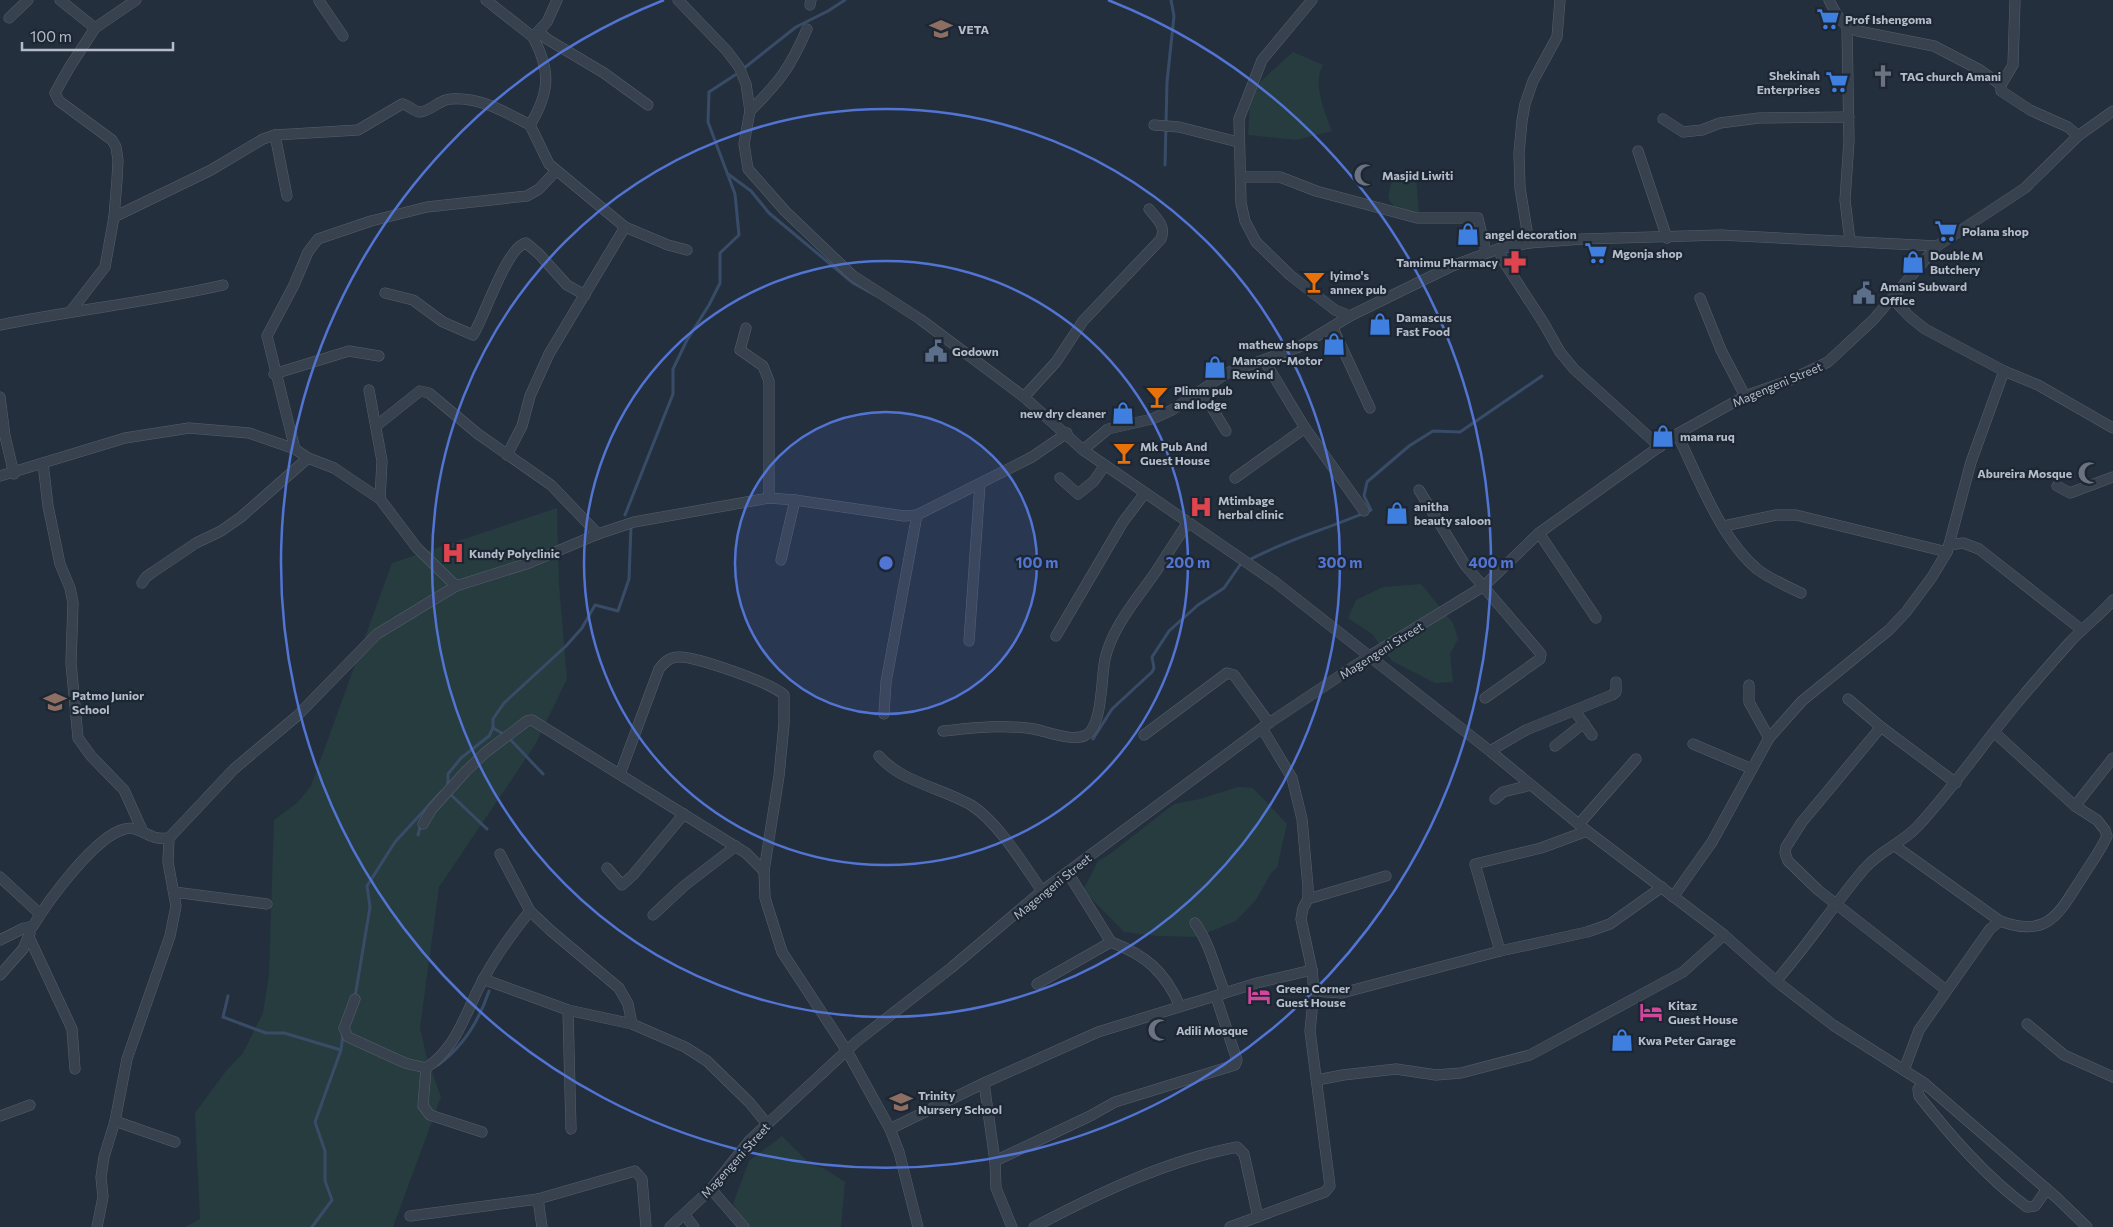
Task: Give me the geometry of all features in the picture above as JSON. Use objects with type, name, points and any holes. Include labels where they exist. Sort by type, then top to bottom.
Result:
[{"type":"street","points":[[9,18],[28,0]]},
{"type":"street","points":[[60,0],[95,28]]},
{"type":"street","points":[[71,311],[105,267],[114,216],[118,160],[116,147],[112,140],[59,101],[55,94],[69,68],[95,28],[136,0]]},
{"type":"street","points":[[317,0],[343,36]]},
{"type":"street","points":[[486,0],[536,34],[604,73],[648,105]]},
{"type":"street","points":[[536,34],[548,22],[557,0]]},
{"type":"street","points":[[678,0],[739,67],[749,95],[750,111],[744,144],[748,169],[785,211],[852,275],[920,319],[1024,397],[1067,433],[1083,450],[1275,582],[1490,751],[1583,827],[1724,934],[1776,980],[1833,1025],[1924,1083],[2047,1189],[2087,1227]]},
{"type":"street","points":[[1312,0],[1262,60],[1239,119],[1238,142],[1242,177],[1241,203],[1245,221],[1256,242],[1290,276],[1335,310],[1350,316]]},
{"type":"street","points":[[1528,243],[1520,188],[1519,153],[1522,121],[1525,104],[1533,81],[1558,37],[1560,0]]},
{"type":"street","points":[[1829,0],[1839,20],[1847,27],[1934,46],[1980,70],[2001,85]]},
{"type":"street","points":[[2015,0],[2013,65],[2001,85],[2001,91],[2007,97],[2068,127],[2078,136]]},
{"type":"street","points":[[1847,27],[1849,117],[1846,200],[1850,242]]},
{"type":"street","points":[[750,111],[778,84],[786,72],[806,29]]},
{"type":"street","points":[[530,125],[542,106],[548,75],[536,34]]},
{"type":"street","points":[[114,216],[211,170],[263,139],[275,135],[358,130],[402,104],[416,112],[422,112],[439,102],[452,98],[473,100],[492,106],[530,125],[549,164],[578,186],[625,227],[668,245],[687,250]]},
{"type":"street","name":"Magengeni Street","points":[[670,1227],[711,1189],[750,1140],[847,1051],[1042,891],[1265,726],[1368,657],[1484,586],[1539,533],[1677,434],[1745,396],[1788,381],[1828,362],[1892,298],[1937,246],[2024,188],[2078,136],[2113,111]]},
{"type":"street","points":[[1663,119],[1683,132],[1702,130],[1720,123],[1760,118],[1849,117]]},
{"type":"street","points":[[1154,125],[1179,127],[1238,142]]},
{"type":"street","points":[[275,135],[287,196]]},
{"type":"street","points":[[1638,151],[1667,238]]},
{"type":"street","points":[[295,449],[274,374],[267,340],[268,330],[294,285],[308,252],[318,239],[344,229],[427,207],[527,196],[539,189],[556,171]]},
{"type":"street","points":[[1242,177],[1280,177],[1316,191],[1418,218],[1478,218],[1486,252]]},
{"type":"street","points":[[1024,397],[1056,362],[1083,322],[1161,239],[1164,232],[1162,225],[1149,210]]},
{"type":"street","points":[[507,455],[522,426],[530,396],[549,354],[625,227]]},
{"type":"street","points":[[1083,450],[1108,429],[1152,419],[1172,410],[1227,374],[1299,347],[1350,316],[1452,266],[1498,249],[1528,243],[1583,239],[1720,235],[1937,246]]},
{"type":"street","points":[[385,293],[413,300],[443,322],[473,335],[499,277],[518,246],[526,244],[539,254],[567,284],[586,295]]},
{"type":"street","points":[[1498,249],[1504,262],[1560,352],[1590,385],[1640,427],[1660,447]]},
{"type":"street","points":[[0,325],[71,311],[185,294],[223,285]]},
{"type":"street","points":[[1700,298],[1720,350],[1745,396]]},
{"type":"street","points":[[1892,298],[1910,317],[1925,329],[2004,371],[2038,386],[2113,427]]},
{"type":"street","points":[[746,328],[740,350],[763,366],[769,381],[770,498]]},
{"type":"street","points":[[1333,328],[1370,408]]},
{"type":"street","points":[[274,374],[349,350],[378,356]]},
{"type":"street","points":[[1264,360],[1305,428],[1364,511]]},
{"type":"street","points":[[1673,897],[1712,842],[1769,738],[1802,701],[1889,630],[1922,590],[1948,548],[1972,462],[2004,371]]},
{"type":"street","points":[[369,390],[382,461],[380,499]]},
{"type":"street","points":[[376,426],[420,391],[435,396],[460,420],[551,485],[598,534]]},
{"type":"street","points":[[1202,391],[1226,431]]},
{"type":"street","points":[[0,397],[5,436],[14,474]]},
{"type":"street","points":[[0,476],[14,474],[43,463],[125,438],[189,428],[248,433],[295,449],[308,458],[334,468],[380,499],[417,548],[456,586]]},
{"type":"street","points":[[1235,478],[1305,428]]},
{"type":"street","points":[[96,1227],[103,1198],[101,1177],[104,1157],[115,1121],[127,1059],[171,933],[176,906],[168,862],[169,838],[234,769],[297,716],[377,634],[456,586],[529,563],[598,534],[634,522],[770,498],[904,516],[917,515],[1032,457],[1067,433]]},
{"type":"street","points":[[1677,434],[1724,526],[1740,550],[1757,568],[1801,593]]},
{"type":"street","points":[[142,583],[153,572],[241,517],[308,458]]},
{"type":"street","points":[[43,463],[48,506],[60,564],[70,588],[73,603],[71,663],[78,738],[91,756],[124,790],[143,832]]},
{"type":"street","points":[[1060,478],[1078,494],[1094,481],[1105,465]]},
{"type":"street","points":[[2056,486],[2070,493],[2113,477]]},
{"type":"street","points":[[969,640],[980,484]]},
{"type":"street","points":[[1419,490],[1465,565],[1541,654],[1540,658],[1485,698]]},
{"type":"street","points":[[1056,636],[1123,522],[1145,493]]},
{"type":"street","points":[[780,560],[795,500]]},
{"type":"street","points":[[884,714],[886,682],[917,515]]},
{"type":"street","points":[[1724,526],[1776,515],[1796,515],[1948,548],[1963,543],[1979,549],[2082,630]]},
{"type":"street","points":[[943,731],[997,727],[1085,736],[1092,730],[1099,706],[1105,658],[1111,642],[1123,618],[1188,522]]},
{"type":"street","points":[[1539,533],[1596,618]]},
{"type":"street","points":[[1776,980],[1804,948],[1867,866],[1881,852],[1895,846],[1918,826],[1956,783],[2021,698],[2082,630],[2099,617],[2113,600]]},
{"type":"street","points":[[620,774],[659,670],[667,661],[676,657],[689,658],[779,690],[785,700],[780,776],[764,871],[765,898],[782,952],[847,1051],[890,1129],[899,1152],[918,1227]]},
{"type":"street","points":[[1144,735],[1227,673],[1234,675],[1265,726],[1296,789],[1307,864],[1308,899],[1303,908],[1302,919],[1314,991],[1310,1031],[1330,1186],[1325,1192],[1230,1227]]},
{"type":"street","points":[[1490,751],[1526,730],[1612,695],[1616,692],[1616,682]]},
{"type":"street","points":[[1749,685],[1749,702],[1769,738]]},
{"type":"street","points":[[1848,699],[1881,727],[1956,783]]},
{"type":"street","points":[[1575,711],[1592,735]]},
{"type":"street","points":[[423,824],[432,809],[466,771],[496,744],[530,720],[736,846],[764,871]]},
{"type":"street","points":[[1555,746],[1584,723]]},
{"type":"street","points":[[1881,727],[1831,784],[1786,846],[1788,862],[1836,906],[1946,990]]},
{"type":"street","points":[[1895,846],[2000,921],[2024,928],[2046,923],[2055,916],[2107,836],[2097,820],[2075,806],[1995,733]]},
{"type":"street","points":[[1694,744],[1752,769]]},
{"type":"street","points":[[879,756],[897,772],[971,806],[984,815],[1042,891]]},
{"type":"street","points":[[2075,806],[2113,758]]},
{"type":"street","points":[[1500,951],[1475,864],[1541,848],[1583,827],[1636,759]]},
{"type":"street","points":[[1495,799],[1503,792],[1531,785]]},
{"type":"street","points":[[607,868],[622,885],[633,876],[684,814]]},
{"type":"street","points":[[0,974],[22,949],[40,914],[84,859],[103,840],[126,828],[143,832],[155,838],[169,838]]},
{"type":"street","points":[[652,915],[684,886],[736,846]]},
{"type":"street","points":[[500,854],[530,911],[560,940],[619,988],[628,1004],[632,1024]]},
{"type":"street","points":[[1068,873],[1111,942],[1128,948],[1153,966],[1170,984],[1180,1006]]},
{"type":"street","points":[[1308,899],[1386,876]]},
{"type":"street","points":[[0,877],[40,914]]},
{"type":"street","points":[[1314,991],[1342,993],[1500,951],[1560,939],[1610,924],[1662,887]]},
{"type":"street","points":[[174,892],[267,904]]},
{"type":"street","points":[[356,999],[344,1028],[348,1037],[405,1063],[426,1068],[439,1060],[454,1039],[483,979],[507,940],[530,911]]},
{"type":"street","points":[[1904,1070],[1919,1030],[1982,939],[2000,921]]},
{"type":"street","points":[[995,1161],[1090,1116],[1115,1102],[1235,1065],[1237,1060],[1208,943],[1195,923]]},
{"type":"street","points":[[0,940],[24,928],[33,926]]},
{"type":"street","points":[[1317,1080],[1343,1075],[1396,1070],[1436,1075],[1461,1073],[1530,1055],[1684,972],[1724,934]]},
{"type":"street","points":[[29,937],[72,1029],[75,1069]]},
{"type":"street","points":[[1037,984],[1111,942]]},
{"type":"street","points":[[890,1129],[984,1083],[1098,1032],[1180,1006],[1312,970]]},
{"type":"street","points":[[483,979],[568,1010],[632,1024],[695,1052],[750,1103],[767,1124]]},
{"type":"street","points":[[568,1010],[571,1129]]},
{"type":"street","points":[[2027,1024],[2064,1056],[2113,1077]]},
{"type":"street","points":[[426,1068],[423,1106],[426,1110],[430,1114],[482,1132]]},
{"type":"street","points":[[984,1083],[995,1161],[996,1188],[1012,1227]]},
{"type":"street","points":[[1924,1083],[1918,1089],[1919,1096],[1967,1151],[2015,1198],[2027,1207],[2035,1206],[2047,1189]]},
{"type":"street","points":[[0,1116],[30,1105]]},
{"type":"street","points":[[115,1121],[175,1142]]},
{"type":"street","points":[[1034,1227],[1102,1193],[1156,1170],[1190,1158],[1237,1147],[1244,1154],[1258,1217]]},
{"type":"street","points":[[410,1216],[538,1199],[635,1171],[642,1179],[646,1227]]},
{"type":"street","points":[[711,1189],[744,1227]]},
{"type":"street","points":[[538,1199],[542,1227]]},
{"type":"street","points":[[684,1214],[694,1227]]},
{"type":"green space","points":[[1293,52],[1323,65],[1320,73],[1319,89],[1323,107],[1332,131],[1296,140],[1248,135],[1250,101],[1261,81]]},
{"type":"green space","points":[[1416,177],[1419,214],[1400,215],[1388,198],[1392,179]]},
{"type":"green space","points":[[557,508],[559,585],[567,679],[535,745],[439,887],[420,1028],[427,1058],[441,1097],[393,1227],[185,1227],[200,1219],[195,1113],[226,1071],[243,1053],[263,1013],[269,974],[274,820],[298,802],[311,786],[392,563]]},
{"type":"green space","points":[[1421,584],[1453,623],[1458,639],[1450,654],[1453,682],[1435,683],[1392,661],[1372,634],[1348,618],[1356,600],[1383,587]]},
{"type":"green space","points":[[1238,787],[1253,788],[1287,824],[1277,868],[1271,873],[1256,900],[1236,921],[1197,937],[1158,936],[1124,932],[1083,890],[1098,861],[1110,854],[1174,804],[1200,799]]},
{"type":"green space","points":[[782,1136],[810,1164],[825,1169],[845,1182],[841,1227],[745,1227],[733,1204],[749,1161]]},
{"type":"waterway","points":[[743,69],[796,27],[845,0]]},
{"type":"waterway","points":[[1165,165],[1167,82],[1174,16],[1171,0]]},
{"type":"waterway","points":[[625,515],[673,394],[673,369],[687,340],[709,305],[720,283],[720,253],[739,235],[735,194],[708,122],[709,92],[735,75]]},
{"type":"waterway","points":[[728,174],[751,191],[769,213],[853,283],[875,295]]},
{"type":"waterway","points":[[1249,560],[1279,546],[1371,510],[1364,496],[1367,482],[1409,446],[1433,431],[1460,432],[1542,376]]},
{"type":"waterway","points":[[448,786],[448,774],[461,758],[489,736],[493,728],[493,719],[504,703],[566,646],[582,628],[595,605],[618,611],[629,579],[631,526]]},
{"type":"waterway","points":[[1093,739],[1112,709],[1152,672],[1154,668],[1152,657],[1169,631],[1198,605],[1224,588],[1240,565]]},
{"type":"waterway","points":[[493,728],[507,736],[543,774]]},
{"type":"waterway","points":[[355,997],[370,907],[367,886],[395,842],[441,792]]},
{"type":"waterway","points":[[449,793],[487,829]]},
{"type":"waterway","points":[[418,835],[421,824]]},
{"type":"waterway","points":[[438,1065],[456,1050],[463,1041],[475,1023],[489,991]]},
{"type":"waterway","points":[[228,996],[223,1017],[266,1033],[284,1033],[341,1050]]},
{"type":"waterway","points":[[312,1227],[332,1200],[325,1181],[325,1151],[315,1122],[341,1050],[343,1034]]},
{"type":"place","name":"Prof Ishengoma","points":[[1828,19]]},
{"type":"place","name":"VETA","points":[[941,29]]},
{"type":"place","name":"TAG church Amani","points":[[1883,76]]},
{"type":"place","name":"Shekinah Enterprises","points":[[1837,82]]},
{"type":"place","name":"Masjid Liwiti","points":[[1365,175]]},
{"type":"place","name":"Polana shop","points":[[1946,231]]},
{"type":"place","name":"angel decoration","points":[[1468,234]]},
{"type":"place","name":"Mgonja shop","points":[[1596,253]]},
{"type":"place","name":"Tamimu Pharmacy","points":[[1515,262]]},
{"type":"place","name":"Double M Butchery","points":[[1913,262]]},
{"type":"place","name":"lyimo's annex pub","points":[[1314,282]]},
{"type":"place","name":"Amani Subward Office","points":[[1864,293]]},
{"type":"place","name":"Damascus Fast Food","points":[[1380,324]]},
{"type":"place","name":"mathew shops","points":[[1334,344]]},
{"type":"place","name":"Godown","points":[[936,351]]},
{"type":"place","name":"Mansoor-Motor Rewind","points":[[1215,367]]},
{"type":"place","name":"Plimm pub and lodge","points":[[1157,397]]},
{"type":"place","name":"new dry cleaner","points":[[1123,413]]},
{"type":"place","name":"mama ruq","points":[[1663,436]]},
{"type":"place","name":"Mk Pub And Guest House","points":[[1124,453]]},
{"type":"place","name":"Abureira Mosque","points":[[2089,473]]},
{"type":"place","name":"Mtimbage herbal clinic","points":[[1201,507]]},
{"type":"place","name":"anitha beauty saloon","points":[[1397,513]]},
{"type":"place","name":"Kundy Polyclinic","points":[[453,553]]},
{"type":"place","name":"Patmo Junior School","points":[[55,702]]},
{"type":"place","name":"Green Corner Guest House","points":[[1259,995]]},
{"type":"place","name":"Kitaz Guest House","points":[[1651,1012]]},
{"type":"place","name":"Adili Mosque","points":[[1159,1030]]},
{"type":"place","name":"Kwa Peter Garage","points":[[1622,1040]]},
{"type":"place","name":"Trinity Nursery School","points":[[901,1102]]}]
